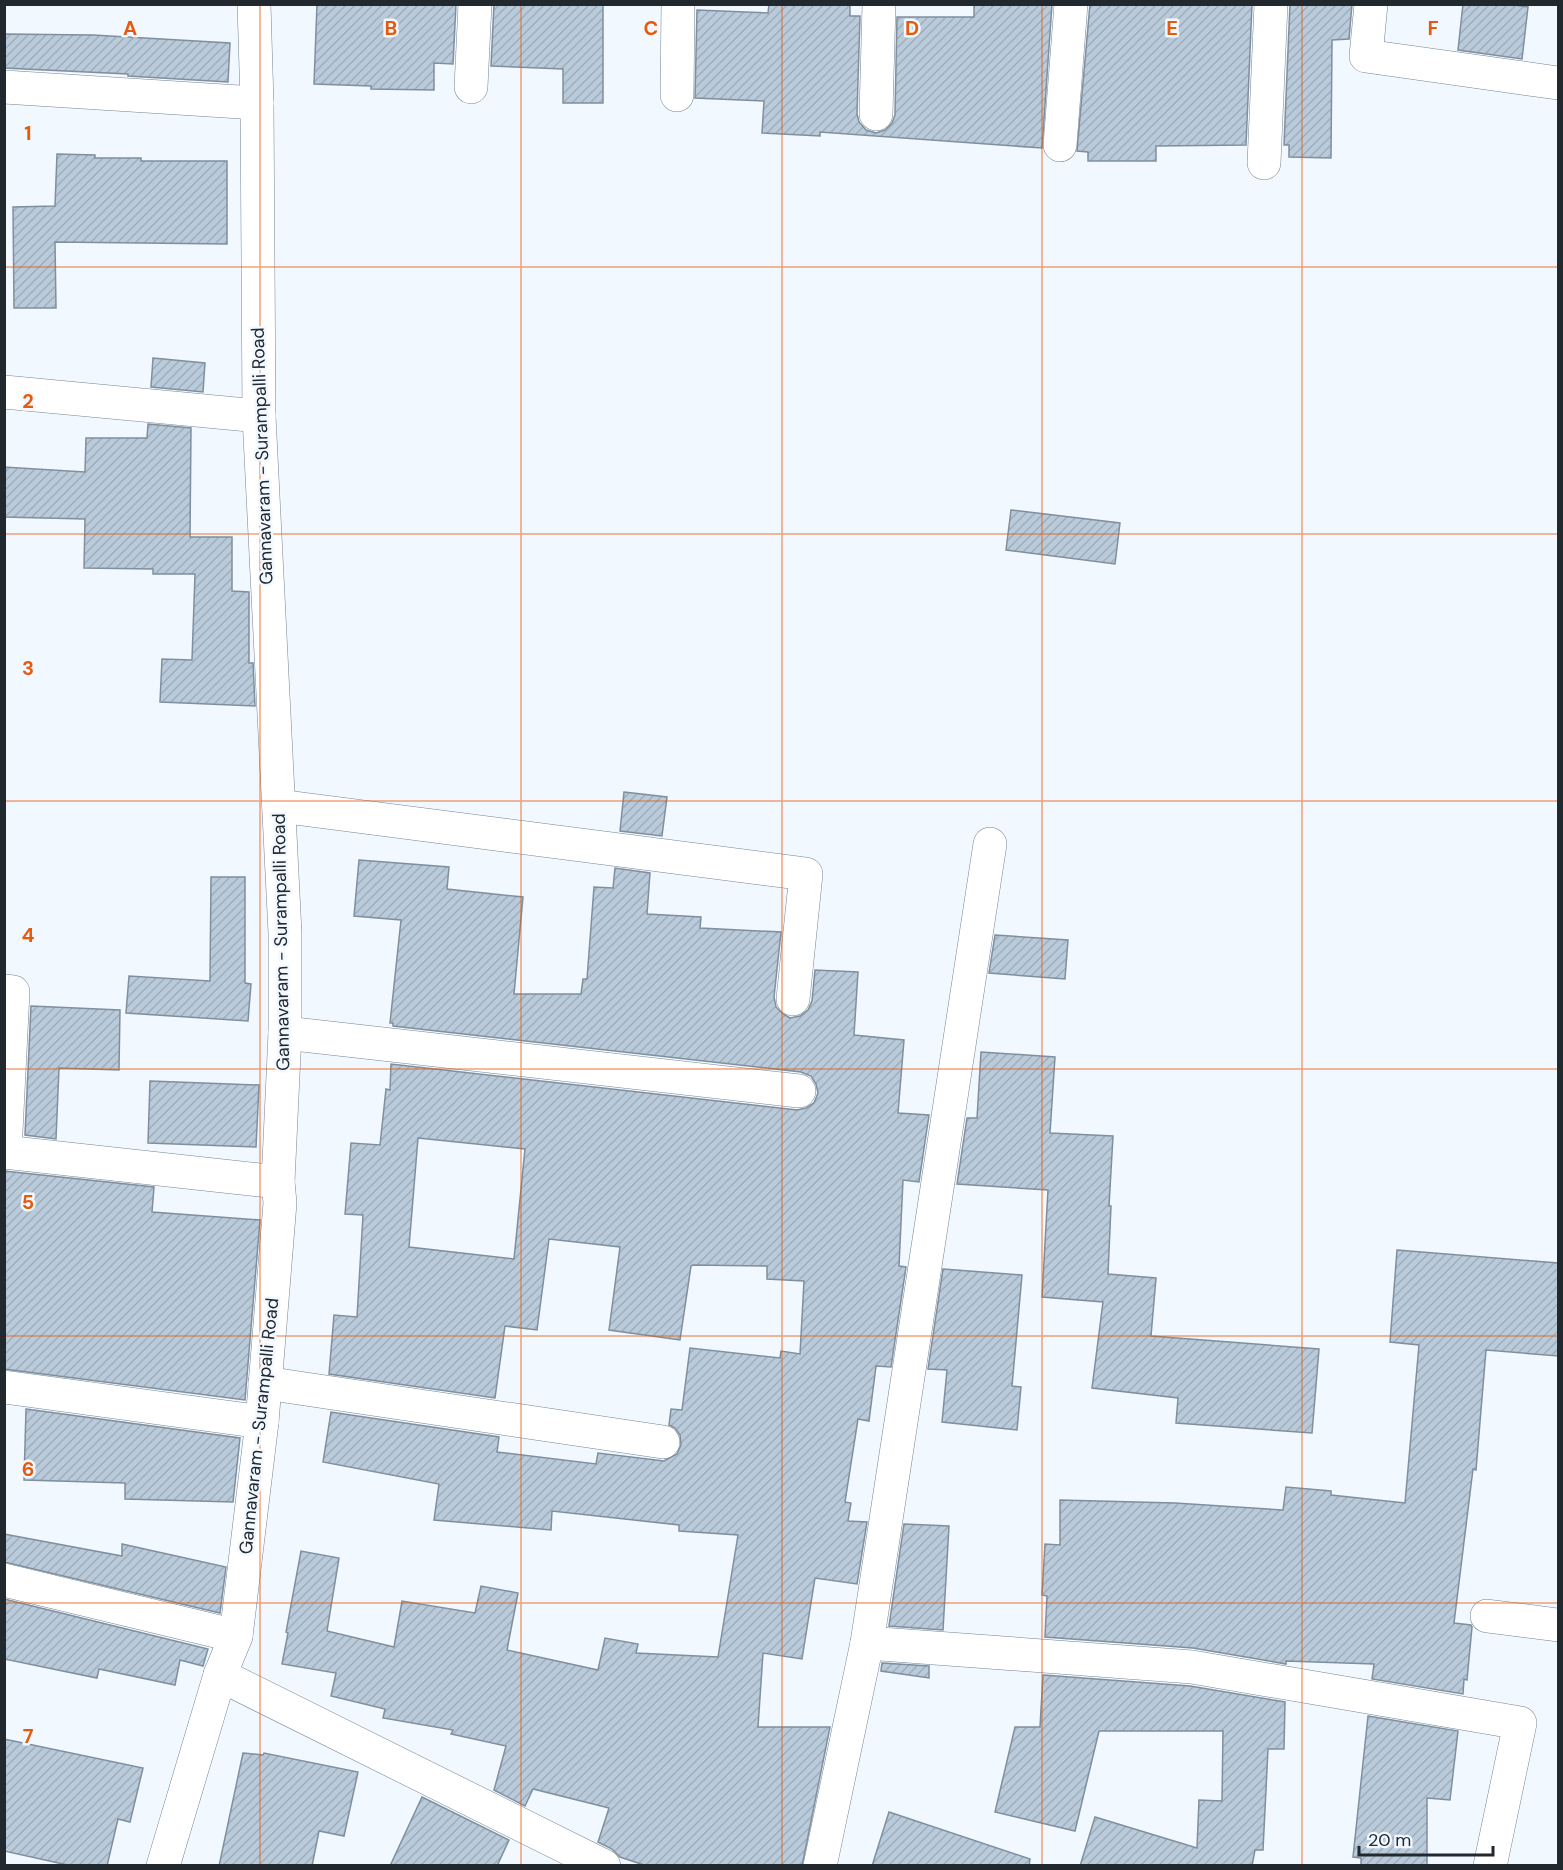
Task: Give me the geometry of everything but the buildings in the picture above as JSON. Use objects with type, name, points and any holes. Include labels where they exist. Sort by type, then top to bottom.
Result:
[{"type":"street","name":"Gannavaram - Surampalli Road","points":[[164,1866],[220,1675],[236,1636],[262,1422],[280,1203],[278,1182],[285,1033],[285,933],[259,416],[254,4]]},
{"type":"street","points":[[471,87],[475,4]]},
{"type":"street","points":[[677,95],[678,4]]},
{"type":"street","points":[[876,114],[879,4]]},
{"type":"street","points":[[1060,145],[1071,4]]},
{"type":"street","points":[[1264,163],[1271,4]]},
{"type":"street","points":[[1371,4],[1366,56],[1558,83]]},
{"type":"street","points":[[4,87],[257,103]]},
{"type":"street","points":[[4,393],[259,416]]},
{"type":"street","points":[[279,806],[806,874],[793,999]]},
{"type":"street","points":[[820,1866],[867,1643],[990,844]]},
{"type":"street","points":[[4,991],[13,992],[5,1152],[278,1182]]},
{"type":"street","points":[[285,1033],[799,1091]]},
{"type":"street","points":[[265,1383],[663,1442]]},
{"type":"street","points":[[4,1387],[262,1422]]},
{"type":"street","points":[[4,1580],[236,1636]]},
{"type":"street","points":[[1487,1616],[1558,1624]]},
{"type":"street","points":[[867,1643],[1192,1667],[1520,1723],[1490,1866]]},
{"type":"street","points":[[220,1675],[604,1866]]}]
